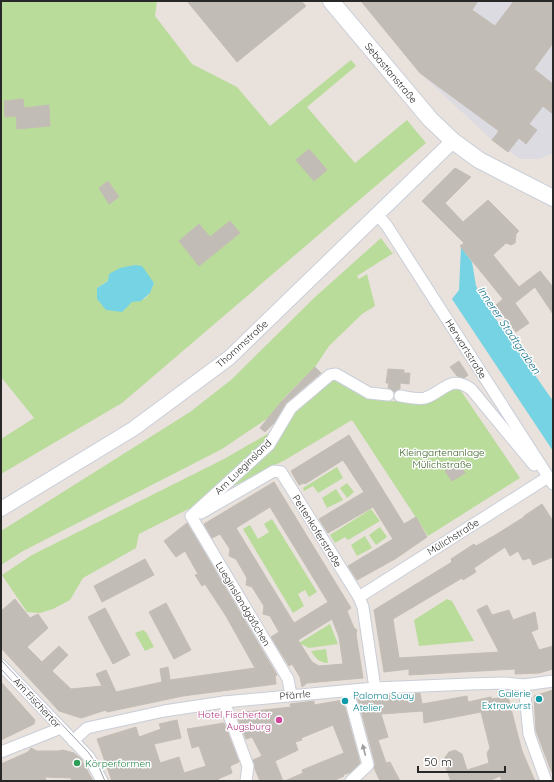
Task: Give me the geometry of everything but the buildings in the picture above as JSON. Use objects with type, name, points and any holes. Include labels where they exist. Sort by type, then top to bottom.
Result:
[{"type":"main road","name":"Sebastianstraße","points":[[332,1],[430,119],[453,141],[479,160],[553,198]]},
{"type":"street","name":"Thommstraße","points":[[1,509],[133,429],[229,358],[453,141]]},
{"type":"street","name":"Herwartstraße","points":[[378,215],[387,226],[444,313],[549,479]]},
{"type":"street","name":"Am Lueginsland","points":[[191,517],[269,445],[291,408],[330,375],[336,374],[369,392],[388,395]]},
{"type":"street","points":[[400,396],[425,398],[456,382],[463,383],[471,389],[535,467],[549,479]]},
{"type":"street","name":"Pettenkoferstraße","points":[[191,517],[274,471],[281,472],[359,597],[363,607],[375,688]]},
{"type":"street","name":"Mülichstraße","points":[[359,597],[549,479]]},
{"type":"street","name":"Lueginslandgäßchen","points":[[191,517],[288,679],[291,695]]},
{"type":"street","name":"Am Fischertor","points":[[1,665],[92,762],[102,781]]},
{"type":"street","name":"Pfärrle","points":[[73,741],[87,728],[164,711],[224,702],[375,688],[504,683],[524,685],[553,681]]},
{"type":"street","points":[[524,685],[529,734],[534,752],[546,781]]},
{"type":"street","points":[[348,691],[368,765],[351,781]]},
{"type":"street","points":[[224,702],[248,766],[246,781]]},
{"type":"street","points":[[1,752],[61,728]]},
{"type":"shaded area","points":[[361,1],[553,1],[553,153],[539,159],[520,159],[492,140],[420,73]]},
{"type":"green space","points":[[1,1],[157,1],[155,16],[192,64],[237,87],[270,126],[351,60],[356,66],[307,107],[355,163],[407,120],[426,143],[122,403],[1,474],[1,439],[34,418],[1,377]],"holes":[[[135,265],[154,283],[151,291],[145,298],[139,301],[125,300],[97,288],[130,266]]]},
{"type":"green space","points":[[381,238],[392,253],[395,252],[357,276],[359,279],[367,274],[375,306],[362,314],[329,346],[315,367],[284,398],[268,418],[222,449],[23,551],[1,565],[1,531],[190,412],[231,380],[314,298]]},
{"type":"green space","name":"Kleingartenanlage Mülichstraße","points":[[334,378],[362,396],[384,401],[425,402],[457,385],[520,478],[428,536],[352,420],[285,460],[139,534],[136,548],[83,578],[70,600],[53,609],[40,613],[27,612],[2,575],[32,555],[224,459],[290,421],[298,409]]},
{"type":"green space","points":[[337,467],[343,478],[318,493],[313,486],[304,491],[303,488]]},
{"type":"green space","points":[[347,483],[354,492],[347,498],[340,488]]},
{"type":"green space","points":[[336,489],[343,500],[327,508],[322,498]]},
{"type":"green space","points":[[371,509],[380,521],[348,540],[345,537],[335,543],[330,535]]},
{"type":"green space","points":[[272,519],[317,592],[309,597],[305,590],[298,594],[304,606],[293,613],[243,529],[250,525],[258,539],[269,532],[264,524]]},
{"type":"green space","points":[[380,527],[387,537],[376,545],[369,535]]},
{"type":"green space","points":[[365,536],[372,548],[357,556],[351,545]]},
{"type":"green space","points":[[447,599],[452,601],[474,641],[419,646],[414,620]]},
{"type":"green space","points":[[330,624],[338,644],[309,648],[299,643]]},
{"type":"green space","points":[[143,630],[146,632],[154,647],[145,651],[135,633]]},
{"type":"green space","points":[[326,649],[328,663],[318,660],[311,651]]},
{"type":"water","points":[[461,247],[472,262],[476,286],[493,315],[553,401],[553,451],[452,299],[459,290]]},
{"type":"water","points":[[135,265],[142,266],[154,283],[150,293],[141,301],[132,302],[122,312],[106,310],[97,299],[97,288],[108,281],[109,274],[120,268]]},
{"type":"tram line","points":[[1,660],[88,752],[99,767],[105,781]]},
{"type":"tram line","points":[[1,669],[39,710]]},
{"type":"place","name":"Galerie Extrawurst","points":[[539,699]]},
{"type":"place","name":"Paloma Suay Atelier","points":[[345,701]]},
{"type":"place","name":"Hotel Fischertor Augsburg","points":[[279,720]]},
{"type":"place","name":"Körperformen","points":[[77,763]]},
{"type":"water label","name":"Innerer Stadtgraben","points":[[509,330]]}]
